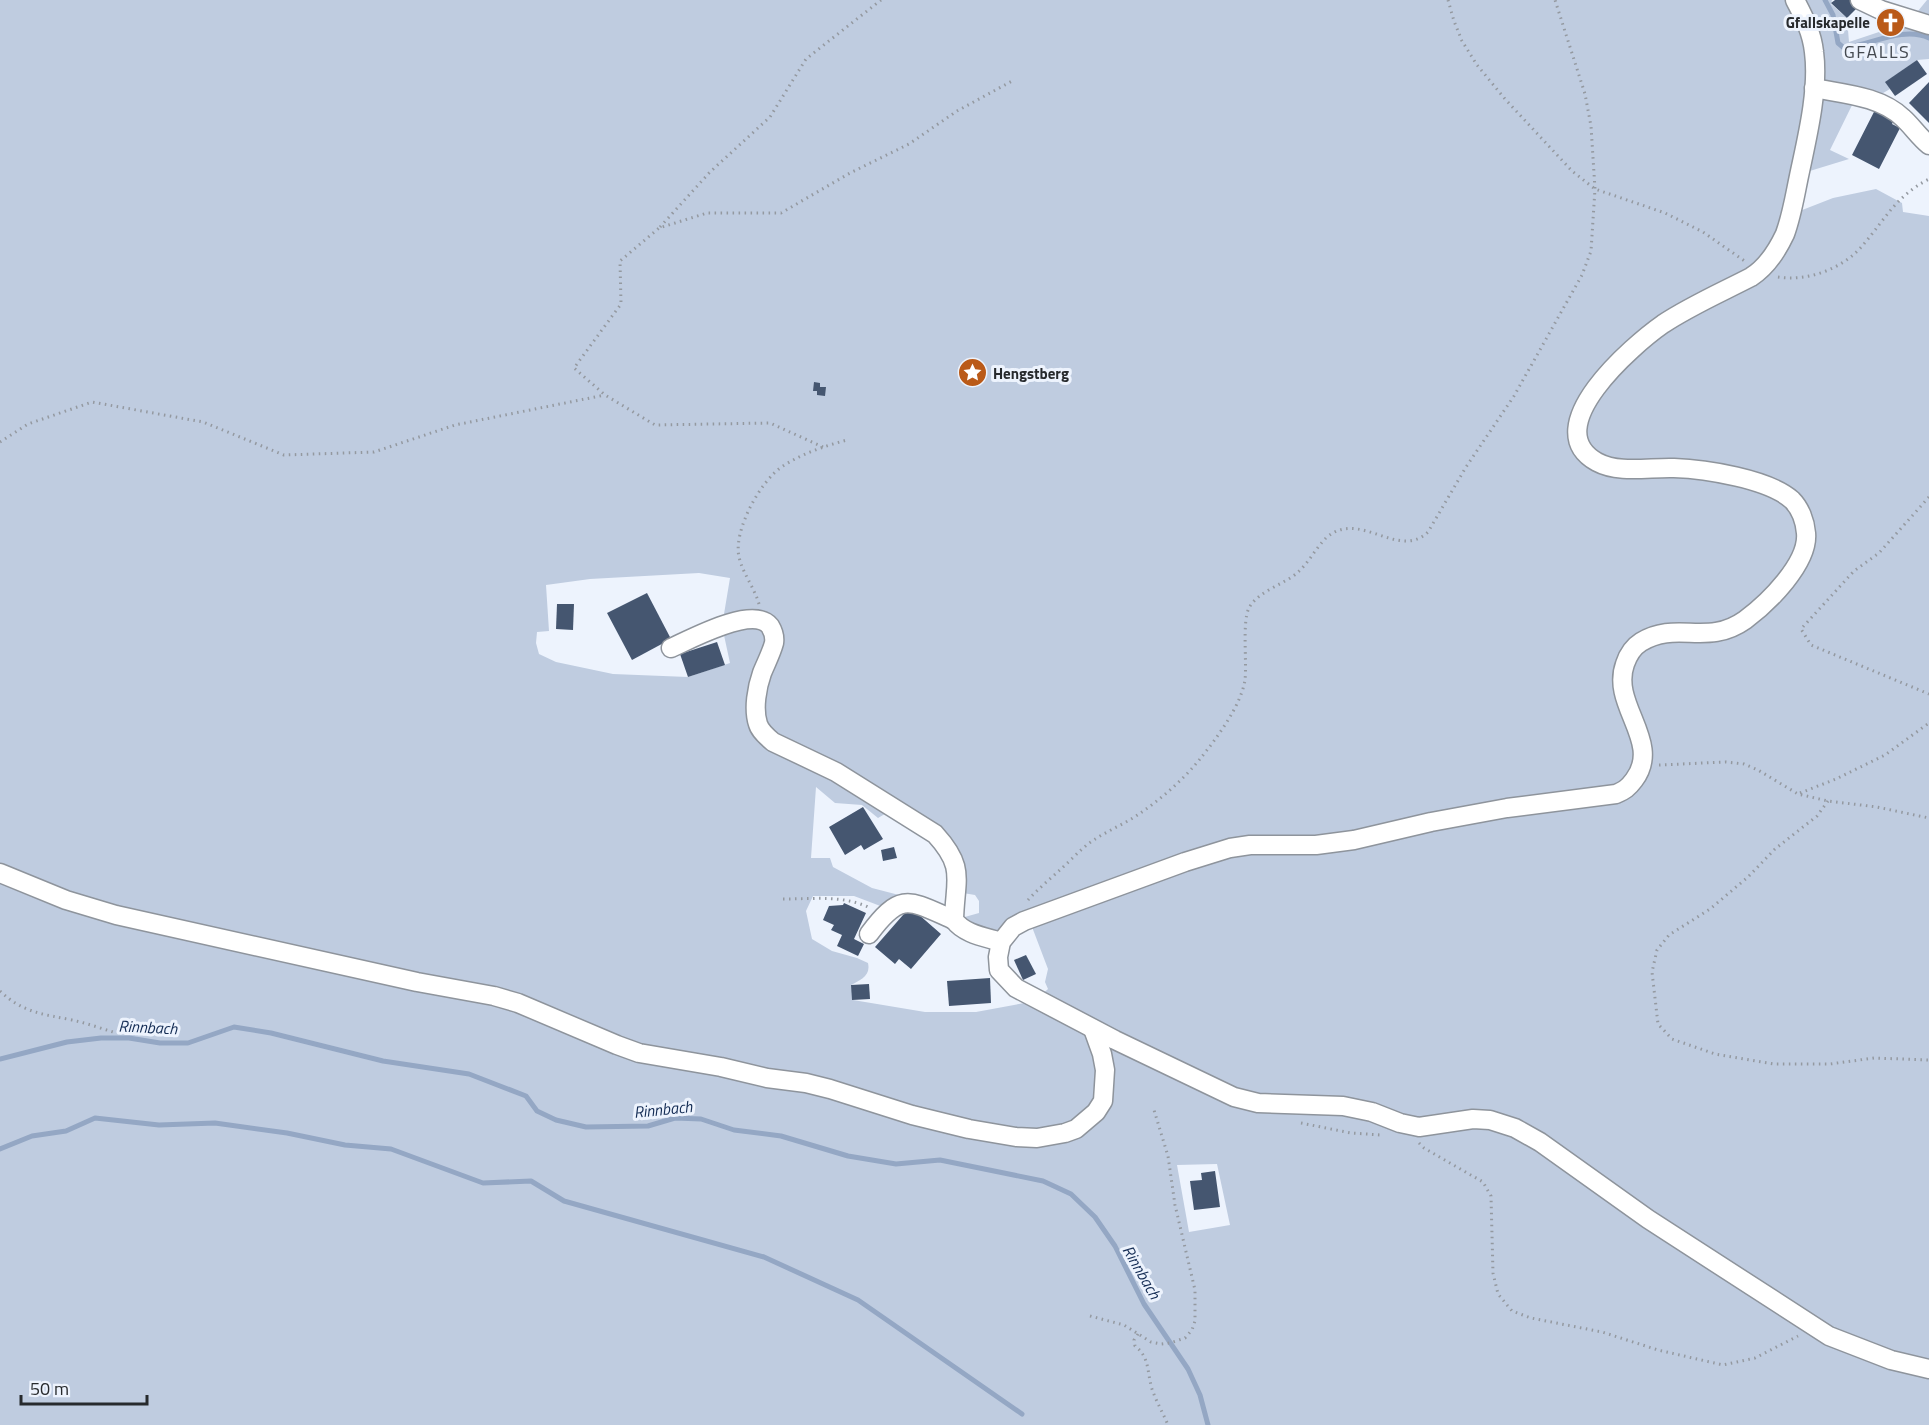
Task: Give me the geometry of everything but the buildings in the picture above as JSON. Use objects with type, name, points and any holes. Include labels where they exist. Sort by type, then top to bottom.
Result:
[{"type":"street","points":[[1795,0],[1812,41],[1815,55],[1814,88],[1804,156],[1791,214],[1777,250],[1759,272],[1666,322],[1640,340],[1604,377],[1580,414],[1578,436],[1587,453],[1597,462],[1622,468],[1676,468],[1708,471],[1767,486],[1793,501],[1805,524],[1804,551],[1795,568],[1780,587],[1748,618],[1734,628],[1720,633],[1674,633],[1649,637],[1636,645],[1627,657],[1622,670],[1624,702],[1642,741],[1643,753],[1638,775],[1627,790],[1616,794],[1507,808],[1431,822],[1354,840],[1316,845],[1250,845],[1230,848],[1185,862],[1024,921],[1013,927],[1001,942],[998,964],[999,970],[1016,988],[1093,1029],[1234,1096],[1258,1103],[1343,1106],[1372,1112],[1412,1126],[1442,1125],[1473,1119],[1490,1120],[1515,1128],[1540,1142],[1648,1220],[1815,1328],[1858,1349],[1929,1369]]},
{"type":"street","points":[[1860,0],[1881,10],[1929,25]]},
{"type":"street","points":[[1814,88],[1885,105],[1902,116],[1929,145]]},
{"type":"street","points":[[671,648],[740,620],[753,618],[764,620],[771,627],[775,641],[761,675],[757,694],[758,724],[772,742],[836,772],[935,834],[948,848],[956,865],[958,882],[954,920]]},
{"type":"street","points":[[0,873],[66,900],[116,915],[417,982],[502,998],[639,1053],[721,1067],[767,1078],[806,1083],[912,1115],[969,1129],[1016,1137],[1037,1138],[1065,1133],[1076,1129],[1096,1112],[1103,1101],[1106,1070],[1093,1029]]},
{"type":"street","points":[[869,934],[884,914],[905,902],[924,907],[954,920],[958,926],[973,933],[1001,942]]},
{"type":"path","points":[[823,447],[770,423],[655,425],[605,395],[574,368],[621,304],[620,261],[659,228],[710,172],[770,117],[806,59],[881,0]]},
{"type":"path","points":[[1448,0],[1462,41],[1477,65],[1547,146],[1572,171],[1595,189],[1665,213],[1703,232],[1759,272],[1781,278],[1797,279],[1818,274],[1844,261],[1862,247],[1899,199],[1929,179]]},
{"type":"path","points":[[1013,927],[1016,914],[1032,896],[1088,844],[1140,813],[1177,784],[1200,759],[1236,705],[1242,689],[1246,653],[1246,622],[1248,609],[1253,602],[1297,574],[1333,532],[1345,529],[1366,529],[1406,542],[1422,538],[1514,396],[1582,274],[1591,251],[1595,189],[1591,126],[1585,94],[1555,0]]},
{"type":"path","points":[[659,228],[707,213],[781,213],[850,173],[909,144],[957,111],[1014,80]]},
{"type":"path","points":[[0,442],[28,424],[92,402],[203,422],[284,455],[374,452],[455,425],[605,395]]},
{"type":"path","points":[[764,620],[739,556],[738,540],[743,519],[763,488],[781,467],[814,450],[847,440]]},
{"type":"path","points":[[1929,497],[1879,554],[1854,571],[1801,628],[1810,645],[1929,694]]},
{"type":"path","points":[[1798,794],[1836,779],[1885,754],[1929,723]]},
{"type":"path","points":[[1642,765],[1726,762],[1743,764],[1758,770],[1798,794],[1929,818]]},
{"type":"path","points":[[1828,801],[1817,816],[1775,849],[1748,877],[1710,909],[1669,935],[1657,950],[1652,972],[1658,1024],[1672,1039],[1715,1054],[1774,1064],[1830,1064],[1874,1058],[1929,1060]]},
{"type":"path","points":[[783,899],[837,898],[859,903],[884,914]]},
{"type":"path","points":[[0,991],[27,1010],[113,1032]]},
{"type":"path","points":[[1090,1316],[1124,1325],[1151,1342],[1170,1343],[1182,1339],[1192,1330],[1195,1321],[1195,1290],[1175,1205],[1168,1156],[1154,1110]]},
{"type":"path","points":[[1299,1122],[1351,1133],[1384,1135]]},
{"type":"path","points":[[1412,1126],[1413,1136],[1424,1148],[1483,1182],[1491,1196],[1493,1274],[1498,1294],[1512,1311],[1531,1318],[1602,1332],[1658,1350],[1723,1365],[1755,1358],[1815,1328]]},
{"type":"path","points":[[1138,1334],[1134,1340],[1135,1346],[1142,1351],[1152,1389],[1168,1425]]},
{"type":"shaded area","points":[[0,0],[1832,0],[1831,4],[1847,18],[1849,42],[1909,22],[1929,0],[1929,59],[1917,60],[1886,82],[1890,89],[1871,100],[1856,97],[1830,150],[1849,159],[1800,174],[1792,214],[1833,198],[1876,189],[1902,203],[1903,212],[1929,216],[1929,1425],[0,1425]],"holes":[[[699,573],[730,578],[722,626],[730,663],[688,677],[613,674],[556,662],[539,654],[536,643],[537,632],[549,631],[546,585],[590,579]],[[816,787],[835,803],[862,805],[878,818],[895,808],[956,865],[957,892],[975,895],[979,901],[979,913],[954,920],[1001,942],[1029,919],[1048,969],[1045,982],[1048,989],[1030,1002],[976,1012],[925,1012],[853,1000],[851,985],[866,974],[868,963],[832,951],[812,939],[806,911],[813,896],[854,896],[883,907],[905,902],[899,895],[872,888],[833,867],[830,858],[811,858]],[[1217,1164],[1230,1225],[1189,1232],[1177,1165]]]},
{"type":"waterway","points":[[1825,0],[1833,15],[1838,43],[1844,48],[1898,35],[1909,34],[1929,38]]},
{"type":"waterway","name":"Rinnbach","points":[[0,1059],[67,1042],[101,1038],[188,1043],[234,1027],[271,1033],[383,1061],[469,1074],[526,1096],[537,1111],[556,1120],[586,1127],[648,1126],[675,1118],[701,1119],[734,1130],[781,1136],[848,1156],[896,1164],[940,1160],[1043,1181],[1071,1194],[1095,1217],[1115,1246],[1144,1304],[1188,1369],[1200,1395],[1208,1425]]},
{"type":"waterway","points":[[0,1149],[32,1136],[66,1131],[95,1118],[159,1125],[215,1123],[287,1133],[345,1145],[391,1149],[483,1183],[531,1181],[564,1201],[764,1257],[858,1300],[1022,1414]]},
{"type":"place","name":"Gfallskapelle","points":[[1891,22]]},
{"type":"place","name":"Hengstberg","points":[[972,373]]},
{"type":"district","name":"GFALLS","points":[[1877,51]]}]
